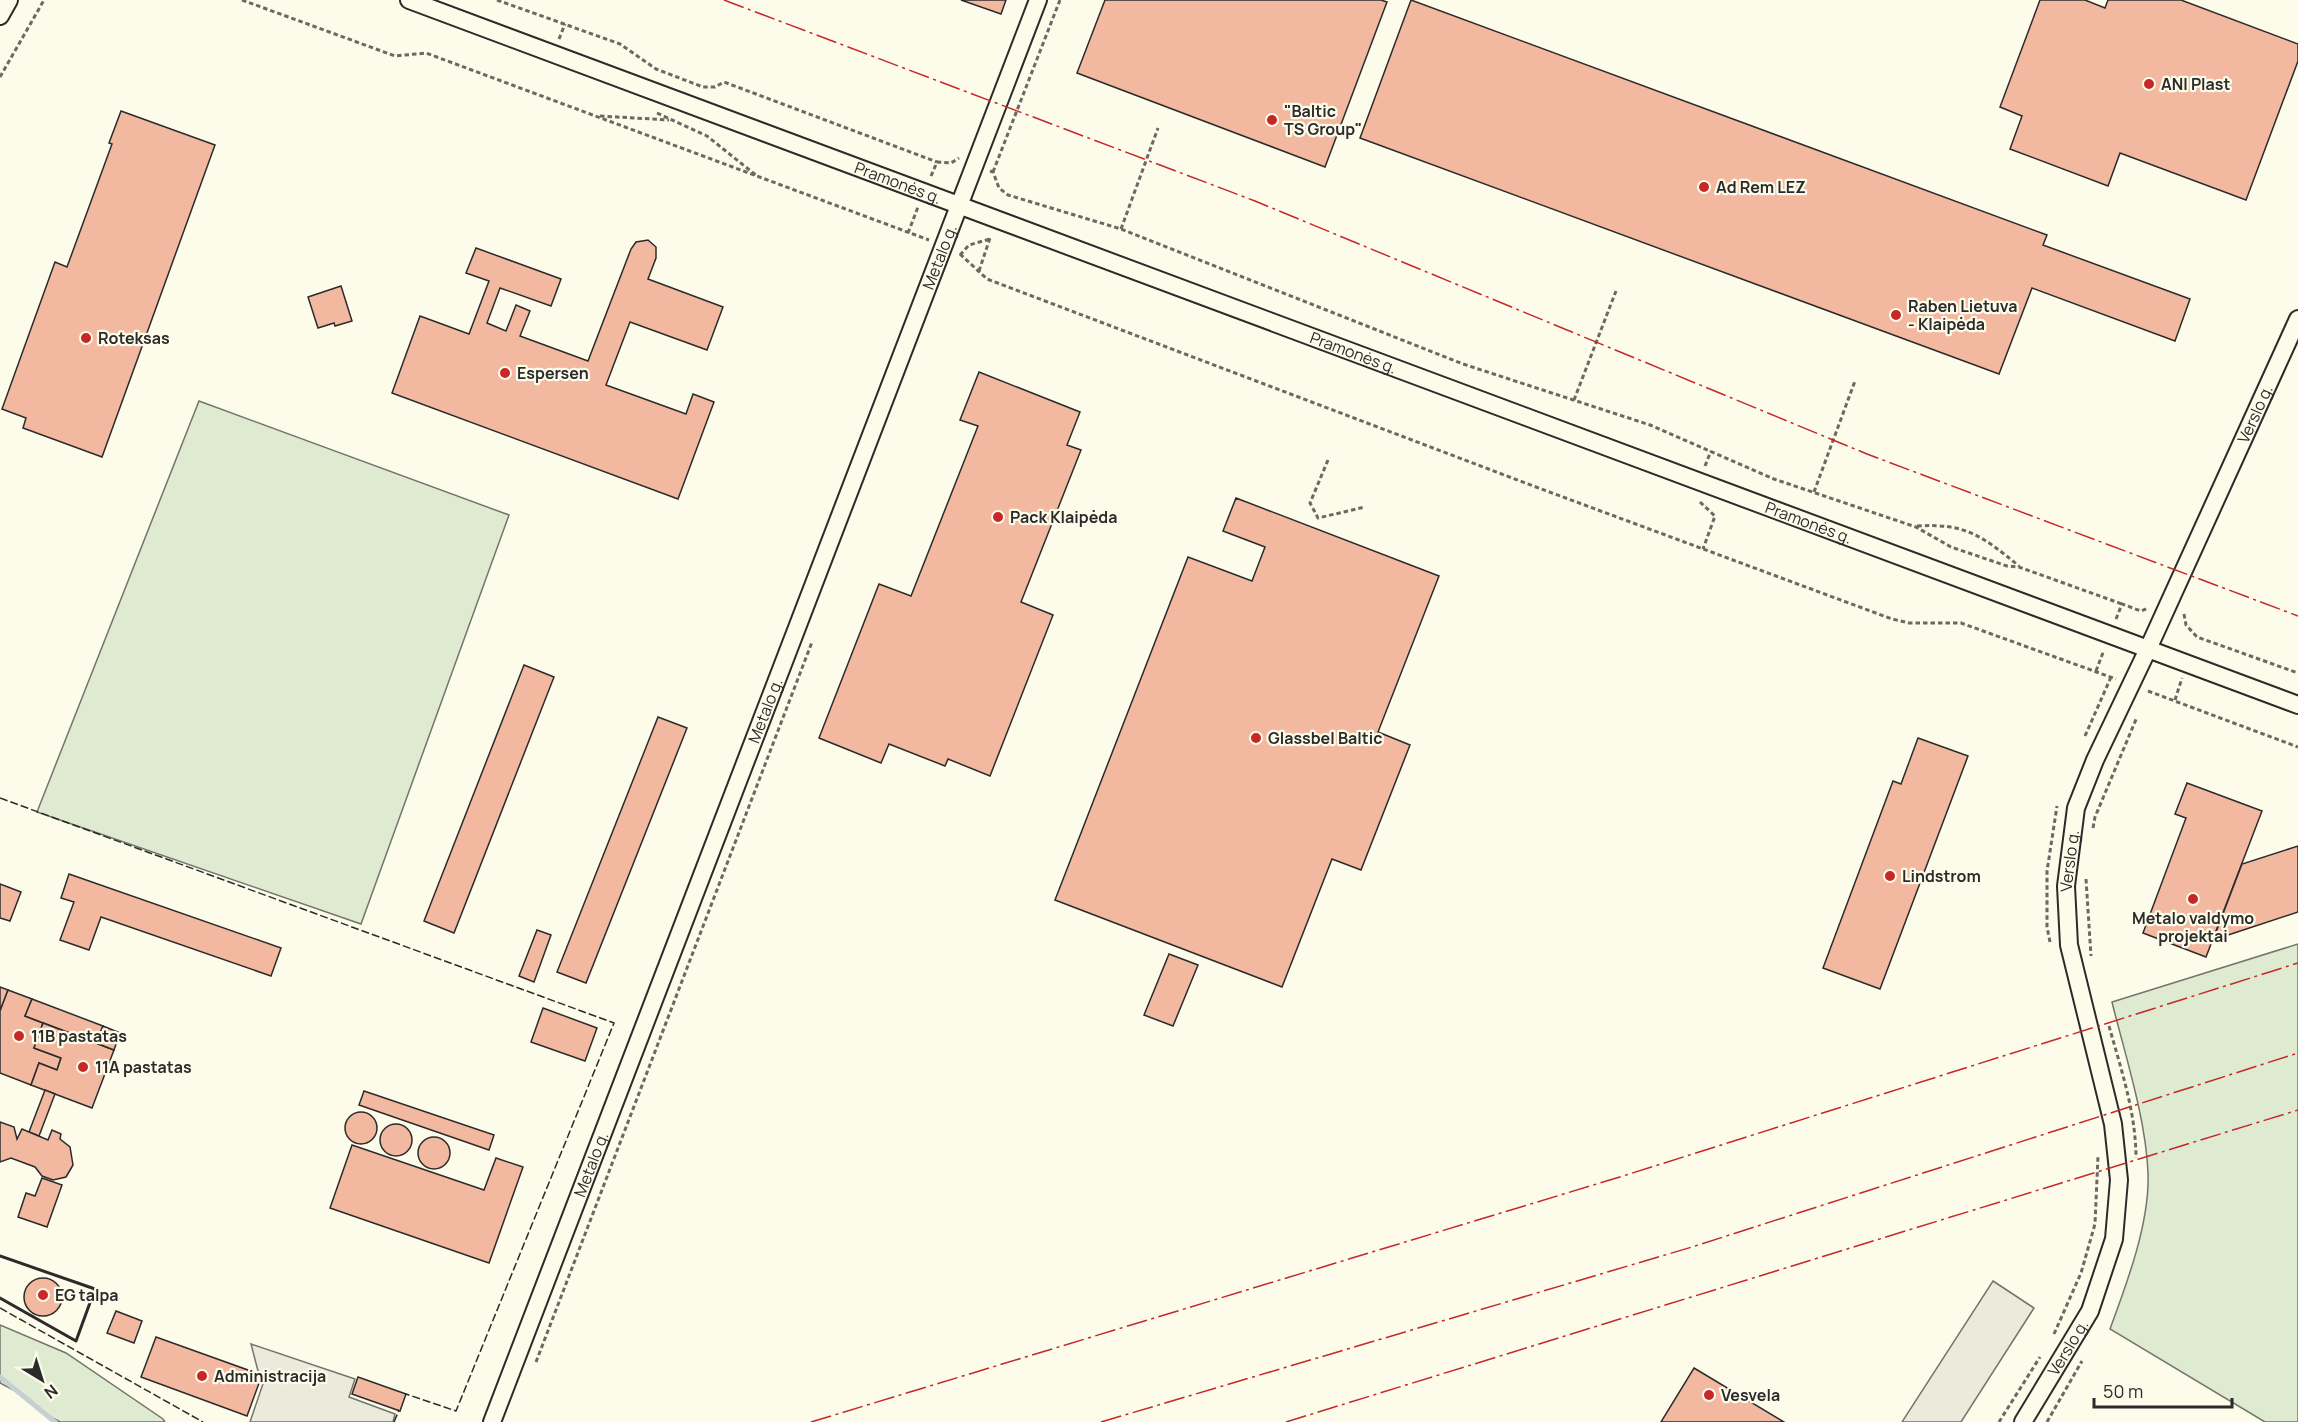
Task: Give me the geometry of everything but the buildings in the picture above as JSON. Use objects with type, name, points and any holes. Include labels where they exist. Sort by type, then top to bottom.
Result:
[{"type":"street","points":[[0,16],[9,0]]},
{"type":"street","name":"Pramonės g.","points":[[410,0],[2298,705]]},
{"type":"street","name":"Metalo g.","points":[[492,1422],[1038,0]]},
{"type":"street","name":"Verslo g.","points":[[2023,1422],[2090,1311],[2114,1239],[2119,1179],[2113,1124],[2069,945],[2066,885],[2076,808],[2095,760],[2132,685],[2298,319]]},
{"type":"path","points":[[0,77],[44,0]]},
{"type":"path","points":[[242,0],[395,56],[426,53],[943,245],[960,255],[987,279],[1892,619],[1909,623],[1961,623],[2298,747]]},
{"type":"path","points":[[497,0],[620,44],[656,69],[703,87],[715,87],[724,82],[937,162]]},
{"type":"path","points":[[993,172],[1060,0]]},
{"type":"path","points":[[656,69],[648,89],[645,106],[670,121],[707,136],[759,178]]},
{"type":"path","points":[[596,116],[670,121]]},
{"type":"path","points":[[1120,229],[1158,128]]},
{"type":"path","points":[[1008,195],[1120,229],[1463,364],[1650,425],[1774,478],[1916,526],[1951,547],[2007,566],[2019,567],[2122,604]]},
{"type":"path","points":[[960,255],[969,244],[990,238]]},
{"type":"path","points":[[1574,400],[1616,291]]},
{"type":"path","points":[[1814,492],[1855,381]]},
{"type":"path","points":[[1328,460],[1310,503],[1318,518],[1365,507]]},
{"type":"path","points":[[1700,482],[1695,496],[1715,516],[1703,549]]},
{"type":"path","points":[[1916,526],[1943,525],[1964,529],[1995,547],[2019,567]]},
{"type":"path","points":[[2184,614],[2186,625],[2197,637],[2298,673]]},
{"type":"path","points":[[534,1367],[814,637]]},
{"type":"path","points":[[2082,743],[2111,677]]},
{"type":"path","points":[[2051,947],[2047,927],[2047,871],[2055,810],[2059,801]]},
{"type":"path","points":[[2053,1336],[2080,1273],[2095,1224],[2098,1147]]},
{"type":"path","points":[[1999,1422],[2041,1355]]},
{"type":"green space","points":[[199,401],[509,515],[361,924],[37,812]]},
{"type":"green space","points":[[2298,944],[2298,1422],[2265,1422],[2110,1329],[2130,1272],[2141,1232],[2148,1192],[2146,1152],[2139,1109],[2112,1002]]},
{"type":"green space","points":[[0,1325],[66,1353],[165,1422],[60,1422],[40,1411],[19,1393],[0,1383]]},
{"type":"shaded area","points":[[1993,1281],[2034,1308],[1961,1422],[1902,1422]]},
{"type":"shaded area","points":[[251,1344],[355,1379],[349,1397],[395,1414],[393,1422],[250,1422],[266,1375],[258,1371]]},
{"type":"waterway","points":[[0,1377],[55,1422]]},
{"type":"fence","points":[[0,798],[614,1023],[456,1411],[406,1394]]},
{"type":"fence","points":[[0,1308],[203,1422]]},
{"type":"fence","points":[[394,1422],[399,1410]]},
{"type":"wall","points":[[0,1256],[95,1289],[76,1341],[0,1298]]},
{"type":"power","points":[[724,0],[1255,201],[1867,454],[2298,616]]},
{"type":"power","points":[[811,1422],[1623,1176],[2298,963]]},
{"type":"power","points":[[1101,1422],[1692,1247],[2298,1053]]},
{"type":"power","points":[[1286,1422],[2298,1110]]},
{"type":"place","name":"ANI Plast","points":[[2149,84]]},
{"type":"place","name":"\"Baltic TS Group\"","points":[[1272,120]]},
{"type":"place","name":"Ad Rem LEZ","points":[[1704,187]]},
{"type":"place","name":"Raben Lietuva - Klaipėda","points":[[1896,315]]},
{"type":"place","name":"Roteksas","points":[[86,338]]},
{"type":"place","name":"Espersen","points":[[505,373]]},
{"type":"place","name":"Pack Klaipėda","points":[[998,517]]},
{"type":"place","name":"Glassbel Baltic","points":[[1256,738]]},
{"type":"place","name":"Lindstrom","points":[[1890,876]]},
{"type":"place","name":"Metalo valdymo projektai","points":[[2193,899]]},
{"type":"place","name":"11B pastatas","points":[[19,1036]]},
{"type":"place","name":"11A pastatas","points":[[83,1067]]},
{"type":"place","name":"EG talpa","points":[[43,1295]]},
{"type":"place","name":"Administracija","points":[[202,1376]]},
{"type":"place","name":"Vesvela","points":[[1709,1395]]}]
